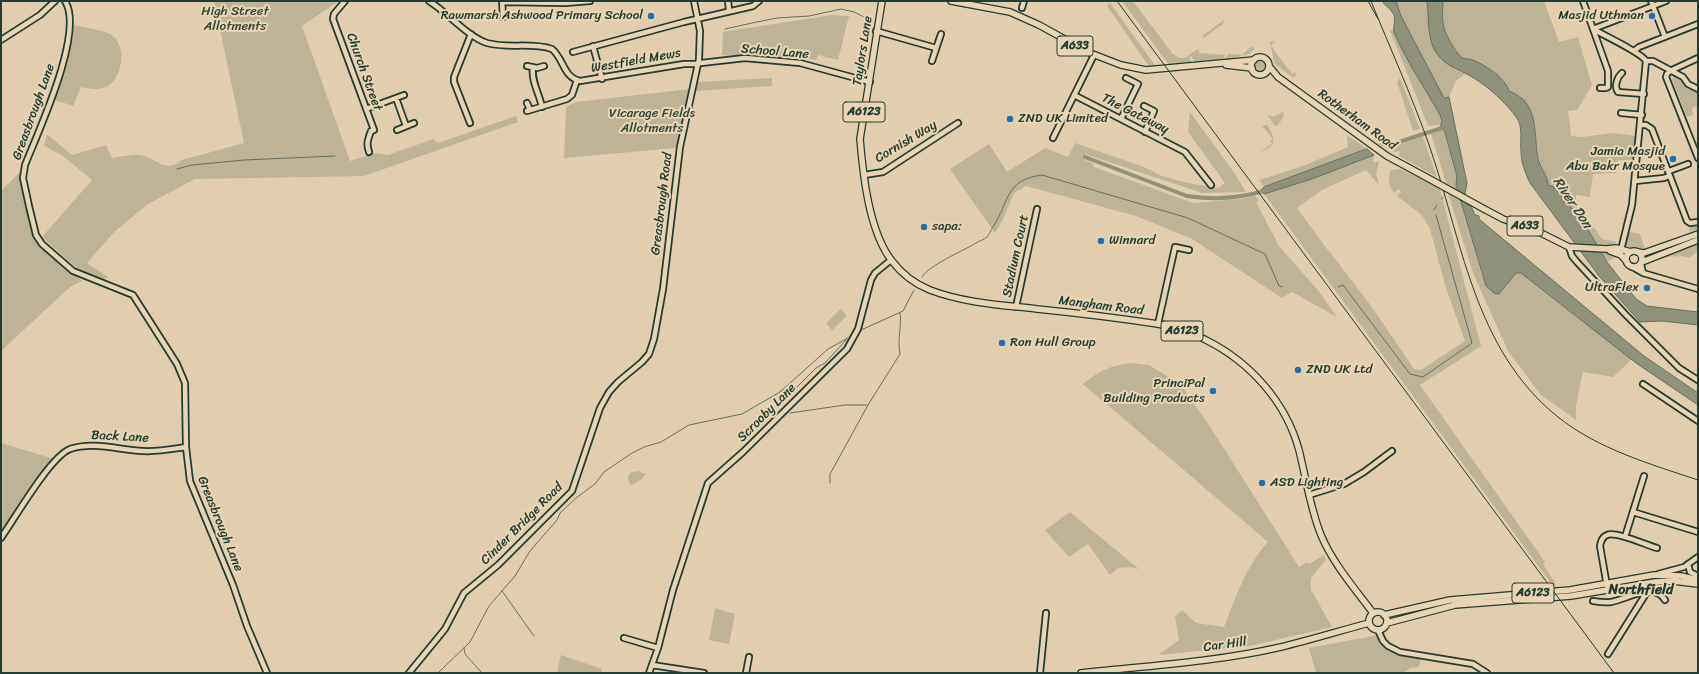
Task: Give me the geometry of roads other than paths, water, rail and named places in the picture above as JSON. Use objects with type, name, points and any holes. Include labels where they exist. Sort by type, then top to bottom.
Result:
[{"type":"main road","name":"Taylors Lane","points":[[872,214],[864,175],[860,139],[870,82],[876,31],[882,1]]},
{"type":"main road","name":"Taylors Lane","points":[[880,10],[886,1]]},
{"type":"main road","name":"Rotherham Road","points":[[951,1],[1010,12],[1039,25],[1094,55],[1121,65],[1146,70],[1254,60],[1259,57],[1264,58],[1278,77],[1384,155],[1426,176],[1504,219],[1537,231],[1569,247]]},
{"type":"main road","points":[[1252,68],[1254,60]]},
{"type":"main road","name":"Rotherham Road","points":[[1204,64],[1252,68],[1257,74],[1265,73],[1278,77]]},
{"type":"main road","points":[[1265,73],[1269,66]]},
{"type":"main road","name":"Mangham Road","points":[[872,214],[881,244],[891,260],[903,273],[916,283],[929,290],[961,299],[1158,324],[1190,333],[1220,348],[1247,367],[1267,388],[1283,412],[1294,436],[1321,535],[1328,549],[1373,613]]},
{"type":"main road","name":"A633","points":[[1569,247],[1604,249],[1616,248],[1644,253],[1698,234]]},
{"type":"main road","points":[[1641,263],[1642,256],[1634,252],[1627,258],[1630,265],[1637,267],[1641,263],[1698,240]]},
{"type":"main road","name":"A633","points":[[1604,249],[1621,255],[1630,265]]},
{"type":"main road","name":"A6123","points":[[1634,583],[1654,575],[1698,583]]},
{"type":"main road","name":"A6123","points":[[1373,613],[1379,612],[1384,615],[1450,600],[1608,587],[1654,579],[1655,582],[1681,579]]},
{"type":"main road","name":"A6123","points":[[1378,630],[1384,628],[1387,623],[1455,605],[1571,596],[1608,587]]},
{"type":"main road","points":[[1373,613],[1369,617],[1369,622],[1371,627],[1378,630]]},
{"type":"main road","points":[[1384,615],[1387,623]]},
{"type":"main road","name":"Car Hill","points":[[1081,673],[1245,654],[1280,647],[1369,622]]},
{"type":"street","points":[[1,40],[40,15],[55,1]]},
{"type":"street","name":"Greasbrough Lane","points":[[65,1],[69,13],[70,24],[63,65],[25,165],[23,178],[36,235],[42,244],[73,271],[133,295],[177,364],[185,383],[186,447],[190,480],[267,673]]},
{"type":"street","name":"Church Street","points":[[345,1],[334,14],[333,19],[374,130],[372,131],[368,140],[367,146],[369,152]]},
{"type":"street","points":[[429,1],[471,34],[488,43],[552,49],[556,53],[567,73],[577,80],[571,97],[563,101],[528,111],[527,103]]},
{"type":"street","points":[[503,17],[502,2],[565,3],[590,1]]},
{"type":"street","name":"Greasbrough Road","points":[[654,340],[663,289],[680,147],[700,63],[701,40],[694,1]]},
{"type":"street","points":[[728,1],[729,10]]},
{"type":"street","points":[[1022,8],[1024,1]]},
{"type":"street","points":[[1582,1],[1609,74],[1608,87],[1600,88]]},
{"type":"street","points":[[1593,29],[1652,4],[1666,1]]},
{"type":"street","points":[[573,52],[759,2]]},
{"type":"street","points":[[1652,4],[1665,37]]},
{"type":"street","points":[[1634,51],[1639,47],[1698,24]]},
{"type":"street","points":[[1593,29],[1634,51],[1646,61],[1635,181],[1630,213],[1621,250]]},
{"type":"street","points":[[876,31],[936,48]]},
{"type":"street","points":[[470,123],[454,82],[454,77],[471,34]]},
{"type":"street","points":[[932,61],[941,34]]},
{"type":"street","points":[[593,46],[602,79]]},
{"type":"street","points":[[1053,138],[1094,55]]},
{"type":"street","name":"School Lane","points":[[700,63],[745,58],[800,63],[870,82]]},
{"type":"street","points":[[1698,58],[1670,71],[1667,74],[1666,79],[1698,158]]},
{"type":"street","points":[[1646,61],[1653,61],[1683,77],[1688,84],[1698,89]]},
{"type":"street","name":"Westfield Mews","points":[[577,80],[602,79],[684,64],[700,63]]},
{"type":"street","points":[[527,66],[544,66]]},
{"type":"street","points":[[533,67],[532,78],[539,92],[542,107]]},
{"type":"street","points":[[1622,73],[1618,77],[1616,84],[1618,92],[1644,94]]},
{"type":"street","points":[[1121,119],[1138,84],[1126,78]]},
{"type":"street","points":[[366,109],[404,95]]},
{"type":"street","name":"The Gateway","points":[[1074,95],[1186,152],[1212,184]]},
{"type":"street","points":[[396,98],[406,126]]},
{"type":"street","points":[[1144,106],[1154,111],[1145,132]]},
{"type":"street","points":[[1620,113],[1642,115]]},
{"type":"street","points":[[397,130],[414,123]]},
{"type":"street","name":"Cornish Way","points":[[864,175],[883,172],[958,123]]},
{"type":"street","points":[[1641,124],[1646,125],[1652,130],[1687,221],[1690,223],[1697,222]]},
{"type":"street","points":[[1635,181],[1664,178],[1669,173],[1688,164]]},
{"type":"street","name":"Stadium Court","points":[[1016,307],[1037,209]]},
{"type":"street","points":[[1158,324],[1175,247],[1189,250]]},
{"type":"street","points":[[1569,247],[1572,256],[1577,262],[1639,328],[1685,373],[1698,380]]},
{"type":"street","name":"Scrooby Lane","points":[[649,673],[658,648],[673,590],[708,483],[743,452],[847,349],[859,325],[871,280],[875,273],[891,260]]},
{"type":"street","points":[[1641,263],[1643,273]]},
{"type":"street","points":[[1630,265],[1643,273],[1698,289]]},
{"type":"street","name":"Cinder Bridge Road","points":[[409,673],[445,629],[464,593],[498,565],[572,491],[591,439],[600,408],[609,392],[618,382],[642,362],[649,354],[654,340]]},
{"type":"street","points":[[1643,384],[1698,421]]},
{"type":"street","name":"Back Lane","points":[[1,538],[44,475],[60,456],[69,449],[100,446],[143,451],[186,447]]},
{"type":"street","points":[[1309,494],[1344,484],[1364,472],[1392,451]]},
{"type":"street","points":[[1625,537],[1644,476]]},
{"type":"street","points":[[1633,512],[1698,532]]},
{"type":"street","points":[[1608,587],[1601,550],[1601,541],[1605,536],[1609,534],[1625,537],[1656,548]]},
{"type":"street","points":[[1654,575],[1686,565],[1698,557]]},
{"type":"street","points":[[1686,565],[1690,572],[1698,576]]},
{"type":"street","points":[[1681,579],[1686,565]]},
{"type":"street","points":[[1655,582],[1655,592]]},
{"type":"street","points":[[1634,583],[1640,593]]},
{"type":"street","points":[[1608,654],[1647,592]]},
{"type":"street","points":[[1593,601],[1610,602],[1647,592],[1662,594],[1665,600]]},
{"type":"street","points":[[1040,673],[1046,613]]},
{"type":"street","points":[[1378,630],[1388,646],[1400,652],[1473,664],[1487,673]]},
{"type":"street","points":[[624,638],[658,648]]},
{"type":"street","points":[[746,673],[749,657]]},
{"type":"street","points":[[652,666],[704,673]]},
{"type":"waterway","points":[[725,29],[777,18],[809,16],[841,9],[854,12],[872,21]]},
{"type":"waterway","points":[[1390,145],[1445,127]]},
{"type":"waterway","points":[[177,169],[192,165],[244,160],[335,156]]},
{"type":"waterway","points":[[1085,157],[1187,196],[1227,198],[1267,190]]},
{"type":"waterway","points":[[922,277],[926,272],[939,263],[986,238],[1006,200],[1015,187],[1021,181],[1042,175],[1188,218],[1265,254],[1279,286],[1282,287]]},
{"type":"waterway","points":[[1434,210],[1437,205]]},
{"type":"waterway","points":[[1338,287],[1343,285],[1410,374],[1423,377],[1472,343],[1436,215]]},
{"type":"waterway","points":[[861,330],[903,311],[914,290]]},
{"type":"waterway","points":[[830,483],[830,474],[868,405],[900,354],[900,313]]},
{"type":"waterway","points":[[438,673],[470,642],[489,606],[515,576],[530,551],[557,520],[560,513],[576,498],[595,484],[604,472],[632,453],[644,447],[661,442],[689,425],[742,414],[780,392],[828,349],[848,338]]},
{"type":"waterway","points":[[781,391],[797,387],[816,368],[825,363],[846,340]]},
{"type":"waterway","points":[[790,413],[845,405],[867,405]]},
{"type":"waterway","points":[[502,591],[534,636]]},
{"type":"waterway","points":[[464,648],[465,654],[482,673]]},
{"type":"tram line","points":[[1368,1],[1378,19]]},
{"type":"railway","points":[[1117,1],[1614,673]]},
{"type":"railway","points":[[1371,1],[1408,89],[1428,142],[1474,290],[1488,325],[1507,359],[1529,390],[1558,417],[1574,428],[1607,447],[1698,480]]},
{"type":"place","name":"Rawmarsh Ashwood Primary School","points":[[651,16]]},
{"type":"place","name":"Masjid Uthman","points":[[1652,16]]},
{"type":"place","name":"ZND UK Limited","points":[[1010,119]]},
{"type":"place","name":"Jamia Masjid Abu Bakr Mosque","points":[[1673,159]]},
{"type":"place","name":"sapa:","points":[[924,227]]},
{"type":"place","name":"Winnard","points":[[1101,241]]},
{"type":"place","name":"UltraFlex","points":[[1647,288]]},
{"type":"place","name":"Ron Hull Group","points":[[1002,343]]},
{"type":"place","name":"ZND UK Ltd","points":[[1298,370]]},
{"type":"place","name":"PrinciPal Building Products","points":[[1213,391]]},
{"type":"place","name":"ASD Lighting","points":[[1262,483]]},
{"type":"district","name":"Northfield","points":[[1641,590]]},
{"type":"park label","name":"High Street Allotments","points":[[235,20]]},
{"type":"park label","name":"Vicarage Fields Allotments","points":[[652,122]]},
{"type":"water label","name":"River Don","points":[[1572,203]]}]
